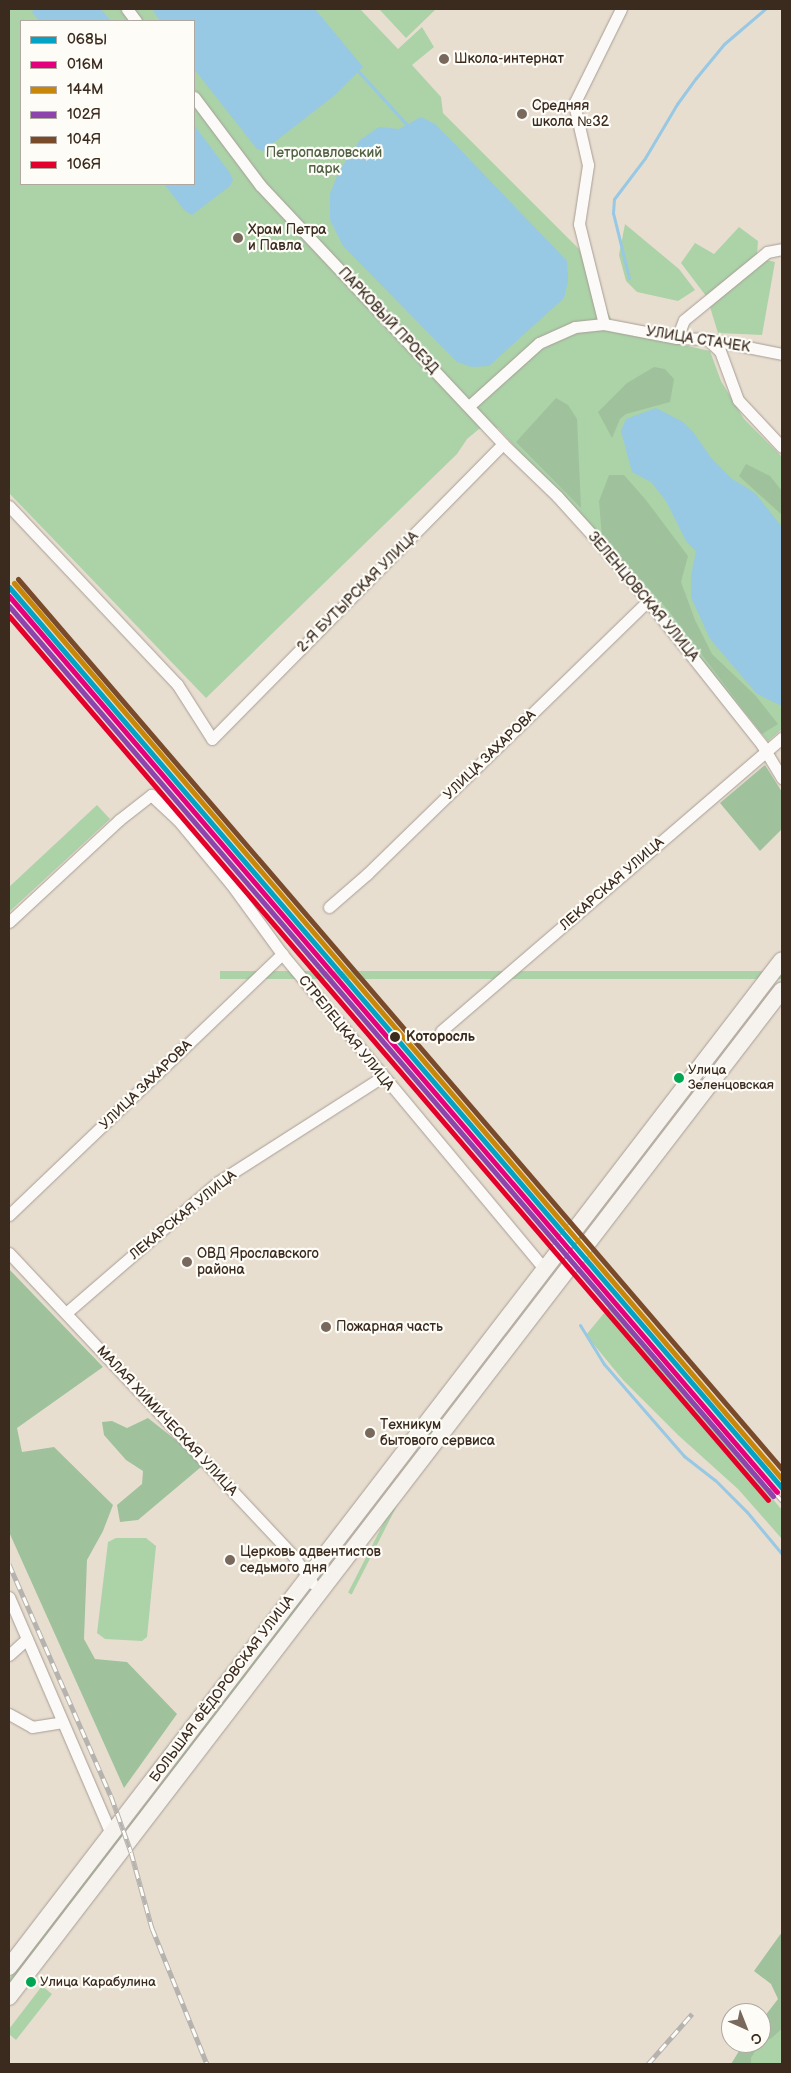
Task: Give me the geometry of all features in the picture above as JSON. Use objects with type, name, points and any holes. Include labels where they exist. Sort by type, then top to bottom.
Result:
[{"type":"main road","name":"БОЛЬШАЯ ФЁДОРОВСКАЯ УЛИЦА","points":[[9,1967],[782,960]]},
{"type":"main road","name":"БОЛЬШАЯ ФЁДОРОВСКАЯ УЛИЦА","points":[[9,1997],[782,990]]},
{"type":"street","points":[[127,9],[135,20]]},
{"type":"street","points":[[609,325],[579,224],[588,165],[574,104],[621,9]]},
{"type":"street","name":"ПАРКОВЫЙ ПРОЕЗД","points":[[195,98],[260,185],[489,428]]},
{"type":"street","points":[[677,338],[684,320],[767,252],[782,249]]},
{"type":"street","name":"УЛИЦА СТАЧЕК","points":[[469,406],[539,343],[575,327],[609,325],[677,338],[706,339],[782,354]]},
{"type":"street","points":[[706,339],[720,351],[738,400],[782,447]]},
{"type":"street","name":"ЗЕЛЕНЦОВСКАЯ УЛИЦА","points":[[489,428],[557,496],[648,600],[766,752],[782,778]]},
{"type":"street","name":"2-Я БУТЫРСКАЯ УЛИЦА","points":[[9,506],[177,684],[212,739],[503,444]]},
{"type":"street","name":"УЛИЦА ЗАХАРОВА","points":[[329,907],[367,874],[648,600]]},
{"type":"street","name":"ЛЕКАРСКАЯ УЛИЦА","points":[[441,1031],[782,738]]},
{"type":"street","name":"СТРЕЛЕЦКАЯ УЛИЦА","points":[[9,922],[119,820],[151,795],[174,816],[219,870],[282,954],[382,1077],[544,1269]]},
{"type":"street","name":"УЛИЦА ЗАХАРОВА","points":[[9,1215],[282,954]]},
{"type":"street","name":"ЛЕКАРСКАЯ УЛИЦА","points":[[66,1313],[218,1182],[382,1077]]},
{"type":"street","name":"МАЛАЯ ХИМИЧЕСКАЯ УЛИЦА","points":[[9,1253],[294,1557],[319,1594]]},
{"type":"street","points":[[9,1598],[111,1834]]},
{"type":"street","points":[[9,1655],[27,1639]]},
{"type":"street","points":[[9,1714],[32,1727],[62,1722]]},
{"type":"green space","name":"Петропавловский парк","points":[[9,9],[360,9],[398,49],[422,27],[434,47],[412,65],[441,97],[443,113],[579,249],[616,330],[710,351],[721,381],[744,419],[782,457],[782,729],[768,741],[623,567],[498,428],[479,429],[467,439],[457,454],[206,698],[9,493]]},
{"type":"green space","points":[[379,9],[436,9],[406,38]]},
{"type":"green space","points":[[625,224],[679,269],[695,290],[678,301],[637,292],[626,281],[619,255]]},
{"type":"green space","points":[[739,227],[758,241],[757,255],[706,296],[681,263],[695,243],[714,254]]},
{"type":"green space","points":[[767,260],[775,262],[762,335],[718,333],[710,307]]},
{"type":"green space","points":[[654,367],[665,369],[674,379],[670,402],[626,414],[620,419],[612,438],[598,412],[627,383]]},
{"type":"green space","points":[[556,398],[568,405],[577,419],[581,508],[516,442]]},
{"type":"green space","points":[[746,464],[770,476],[782,491],[782,515],[739,476]]},
{"type":"green space","points":[[609,475],[624,475],[646,500],[688,556],[681,582],[695,620],[712,654],[755,695],[778,724],[762,734],[668,610],[602,537],[599,501]]},
{"type":"green space","points":[[765,765],[782,792],[782,829],[760,851],[720,803]]},
{"type":"green space","points":[[97,805],[110,819],[9,912],[9,887]]},
{"type":"green space","points":[[220,971],[782,971],[782,979],[220,979]]},
{"type":"green space","points":[[9,1269],[103,1367],[17,1428],[22,1452],[54,1447],[113,1505],[103,1531],[87,1560],[84,1639],[95,1659],[127,1662],[177,1714],[124,1788],[9,1532]]},
{"type":"green space","points":[[610,1306],[782,1510],[782,1539],[738,1489],[678,1435],[623,1380],[586,1335]]},
{"type":"green space","points":[[148,1418],[196,1456],[201,1467],[138,1520],[120,1522],[117,1505],[142,1484],[143,1471],[126,1460],[104,1435],[102,1422],[112,1421],[127,1428]]},
{"type":"green space","points":[[433,1426],[437,1428],[352,1594],[348,1593]]},
{"type":"green space","points":[[116,1538],[146,1538],[156,1546],[147,1637],[142,1641],[105,1639],[97,1633],[108,1542]]},
{"type":"green space","points":[[299,1600],[303,1603],[132,1830],[128,1827]]},
{"type":"green space","points":[[121,1832],[123,1838],[9,1986],[9,1979]]},
{"type":"green space","points":[[782,1932],[782,2029],[771,2039],[771,2008],[778,1999],[771,1984],[754,1971]]},
{"type":"green space","points":[[42,1986],[52,1994],[16,2040],[9,2034],[9,2029]]},
{"type":"green space","points":[[782,2029],[782,2064],[751,2064],[750,2058],[754,2053],[771,2053],[771,2039]]},
{"type":"green space","points":[[738,2053],[754,2053],[751,2058],[751,2064],[731,2064]]},
{"type":"water","points":[[34,9],[101,9],[110,20],[38,20],[32,12]]},
{"type":"water","points":[[152,9],[315,9],[363,67],[335,95],[263,151],[257,149],[195,70],[195,20],[159,20]]},
{"type":"water","points":[[421,117],[435,124],[567,261],[568,281],[564,298],[489,366],[472,367],[457,362],[343,246],[330,220],[330,194],[339,171],[360,140],[379,127],[399,129]]},
{"type":"water","points":[[195,126],[230,173],[233,180],[230,186],[192,215],[185,211],[165,185],[195,185]]},
{"type":"water","points":[[656,408],[683,422],[693,432],[712,459],[732,479],[755,493],[782,527],[782,706],[757,694],[710,639],[691,597],[691,576],[696,551],[686,541],[666,501],[651,482],[632,472],[621,431],[626,419]]},
{"type":"waterway","points":[[629,278],[613,213],[614,199],[645,158],[677,104],[696,78],[724,44],[765,9]]},
{"type":"waterway","points":[[359,72],[407,125]]},
{"type":"waterway","points":[[580,1325],[604,1364],[684,1456],[715,1480],[747,1512],[782,1554]]},
{"type":"railway","points":[[764,1480],[782,1501]]},
{"type":"railway","points":[[9,1564],[111,1796],[131,1852],[152,1928],[207,2064]]},
{"type":"railway","points":[[648,2064],[692,2014]]},
{"type":"transit line","name":"104Я","points":[[18,579],[782,1469]]},
{"type":"transit line","name":"144М","points":[[14,583],[782,1479]]},
{"type":"transit line","name":"068Ы","points":[[9,587],[782,1488]]},
{"type":"transit line","name":"016М","points":[[9,596],[777,1492]]},
{"type":"transit line","name":"102Я","points":[[9,606],[773,1496]]},
{"type":"transit line","name":"106Я","points":[[9,616],[768,1500]]},
{"type":"place","name":"Школа-интернат","points":[[444,59]]},
{"type":"place","name":"Средняя школа №32","points":[[522,114]]},
{"type":"place","name":"Храм Петра и Павла","points":[[238,238]]},
{"type":"place","name":"Которосль","points":[[395,1037]]},
{"type":"place","name":"Улица Зеленцовская","points":[[679,1078]]},
{"type":"place","name":"ОВД Ярославского района","points":[[187,1262]]},
{"type":"place","name":"Пожарная часть","points":[[326,1327]]},
{"type":"place","name":"Техникум бытового сервиса","points":[[370,1433]]},
{"type":"place","name":"Церковь адвентистов седьмого дня","points":[[230,1560]]},
{"type":"place","name":"Улица Карабулина","points":[[31,1982]]}]
